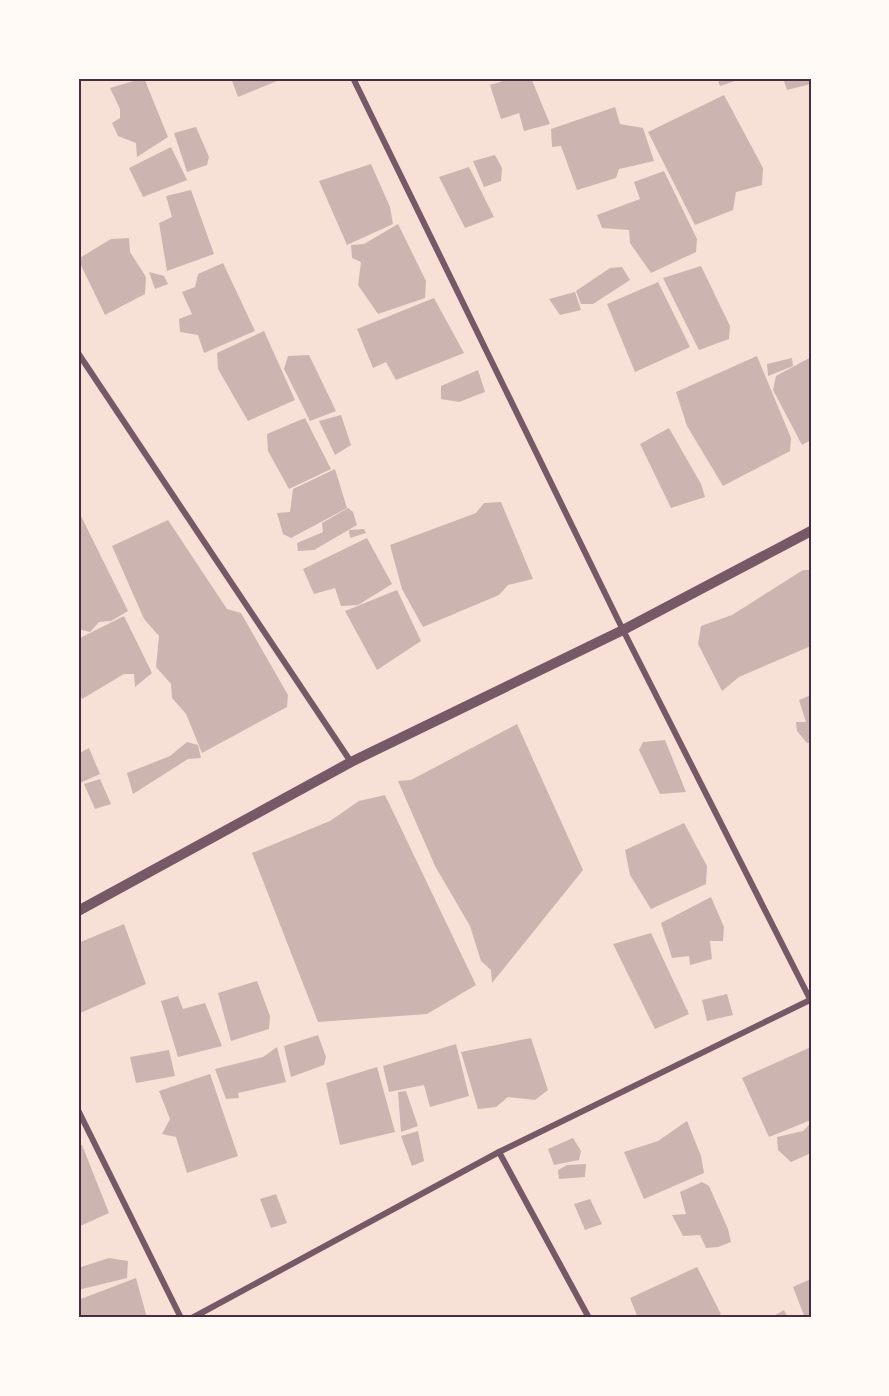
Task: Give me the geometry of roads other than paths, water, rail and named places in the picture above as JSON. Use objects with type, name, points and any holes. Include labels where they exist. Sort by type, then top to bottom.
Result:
[{"type":"street","points":[[192,1318],[499,1152],[811,1001],[623,630],[352,78]]},
{"type":"street","points":[[78,353],[351,762]]},
{"type":"street","points":[[78,911],[351,762],[623,630],[811,531]]},
{"type":"street","points":[[78,1110],[181,1318]]},
{"type":"street","points":[[499,1152],[589,1318]]}]
